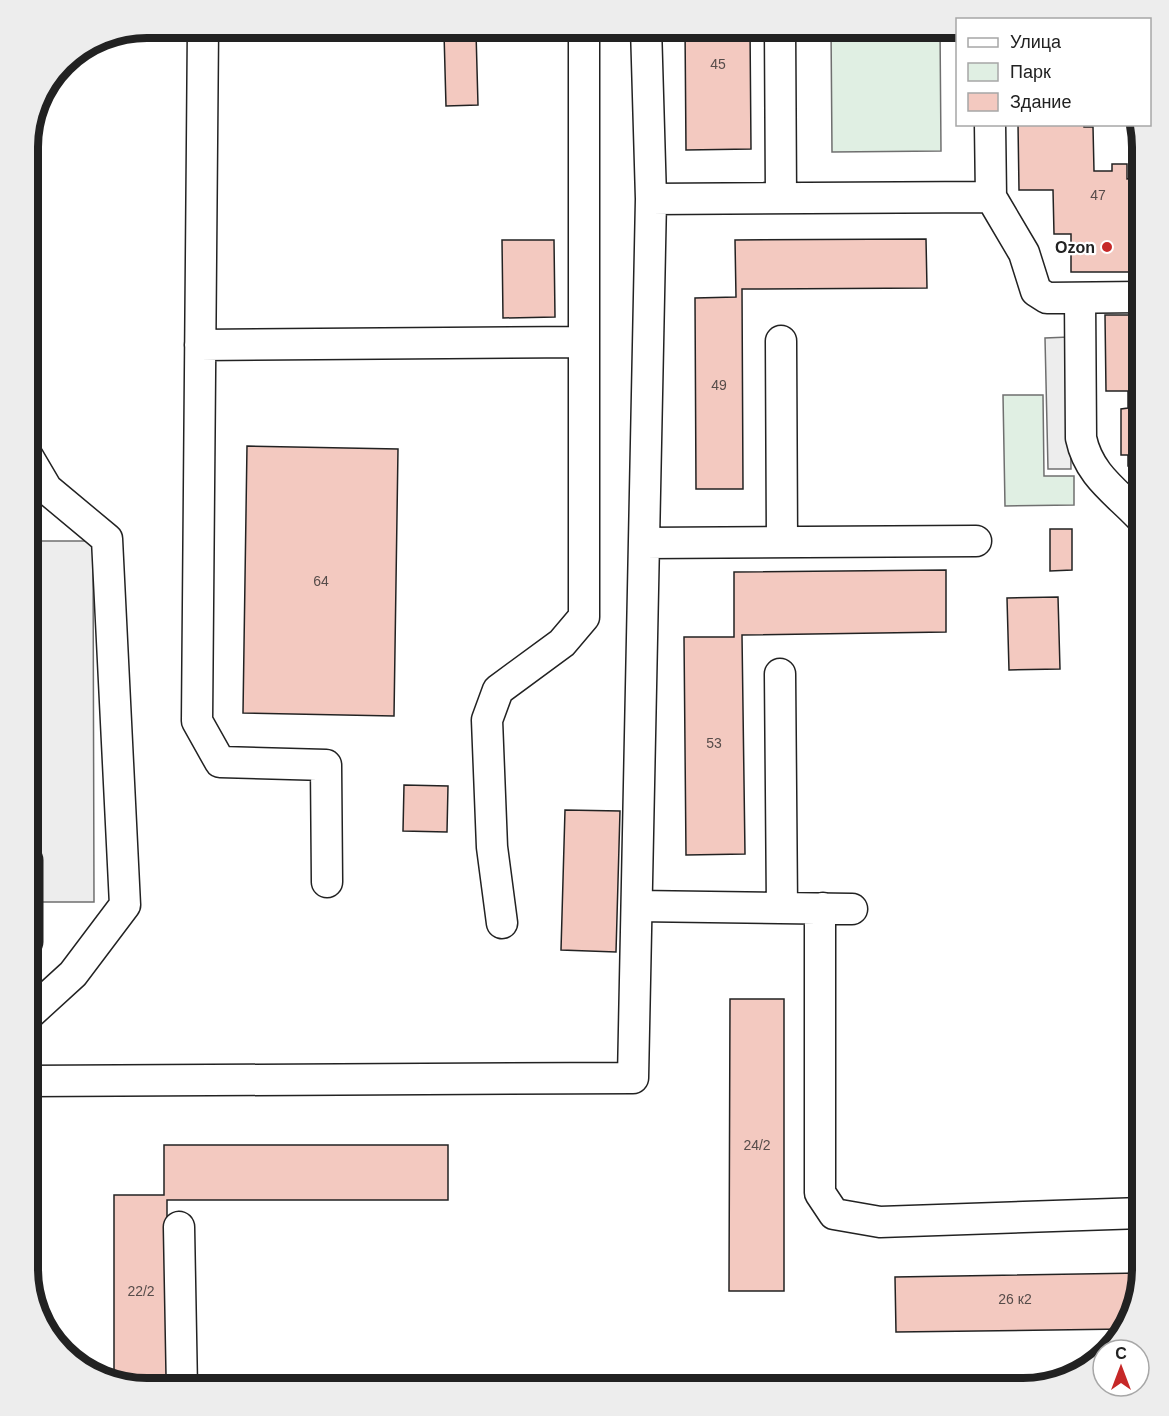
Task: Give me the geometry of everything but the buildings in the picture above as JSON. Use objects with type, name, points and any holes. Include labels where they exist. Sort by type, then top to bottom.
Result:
[{"type":"lane","points":[[203,38],[197,721],[220,762],[326,765],[327,882]]},
{"type":"lane","points":[[502,923],[492,847],[487,720],[498,690],[562,643],[584,617],[584,38]]},
{"type":"lane","points":[[38,1081],[633,1078],[651,199],[646,38]]},
{"type":"lane","points":[[780,38],[781,198]]},
{"type":"lane","points":[[990,126],[991,197],[1024,253],[1036,291],[1047,298],[1132,297]]},
{"type":"lane","points":[[651,199],[991,197]]},
{"type":"lane","points":[[1080,298],[1081,438],[1085,458],[1098,476],[1132,509]]},
{"type":"lane","points":[[781,341],[782,542]]},
{"type":"lane","points":[[200,345],[584,342]]},
{"type":"lane","points":[[38,474],[47,489],[107,539],[125,905],[74,974],[38,1006]]},
{"type":"lane","points":[[644,543],[976,541]]},
{"type":"lane","points":[[780,674],[782,908]]},
{"type":"lane","points":[[637,906],[837,909],[820,920],[820,1192],[834,1214],[880,1222],[1132,1213]]},
{"type":"lane","points":[[179,1227],[182,1378]]},
{"type":"green space","points":[[831,38],[940,38],[941,151],[832,152]]},
{"type":"green space","points":[[1003,395],[1043,395],[1044,476],[1074,476],[1074,505],[1005,506]]},
{"type":"shaded area","points":[[1069,337],[1071,469],[1048,469],[1045,338]]},
{"type":"shaded area","points":[[38,541],[93,541],[94,902],[38,902]]},
{"type":"place","name":"Ozon","points":[[1107,247]]}]
